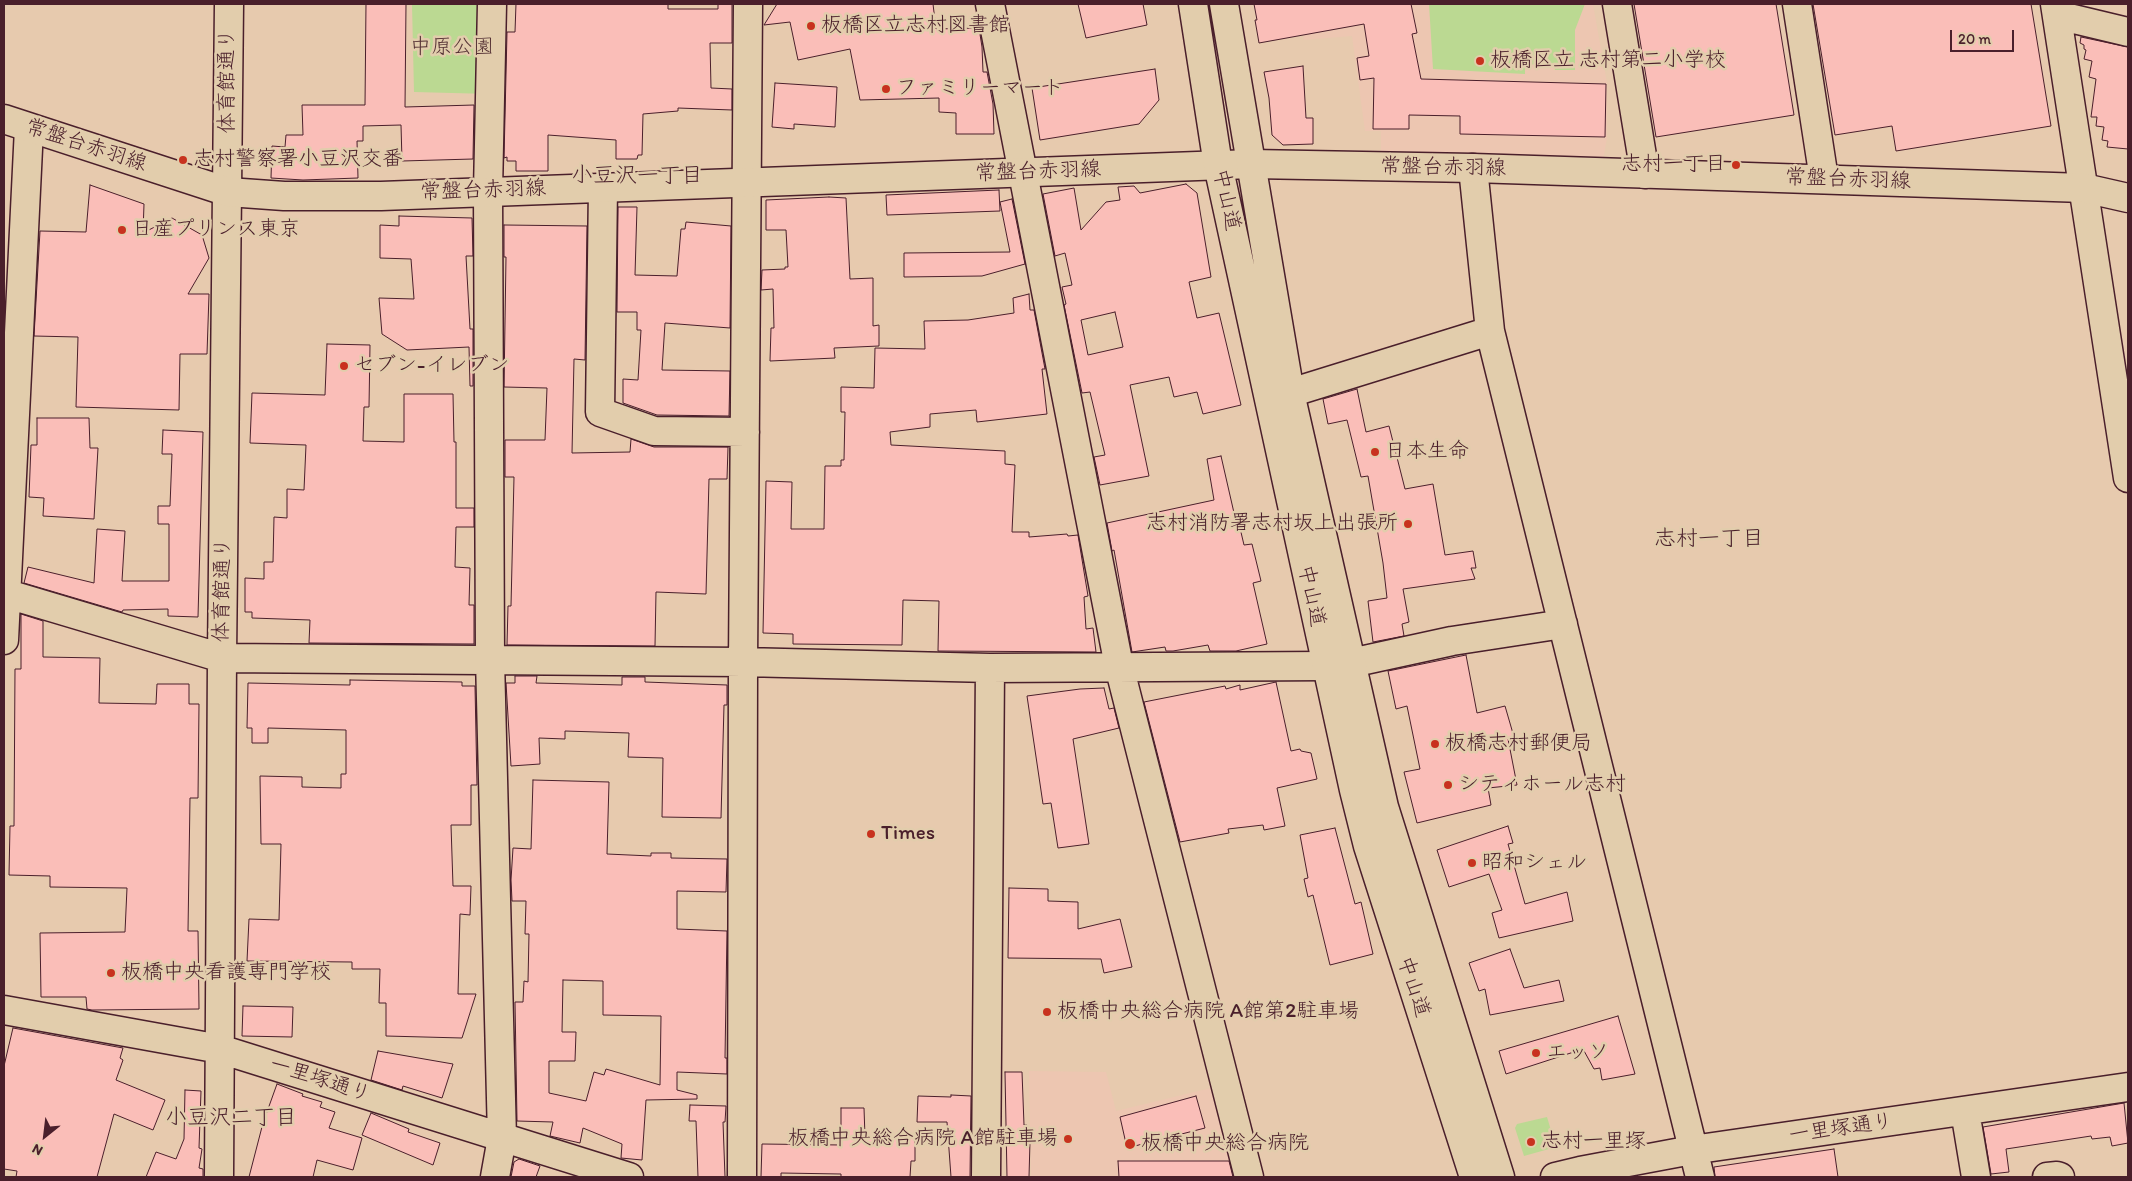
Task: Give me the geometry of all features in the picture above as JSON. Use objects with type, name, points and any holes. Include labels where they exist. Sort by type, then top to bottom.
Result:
[{"type":"main road","name":"体育館通り","points":[[219,1177],[229,4]]},
{"type":"main road","points":[[492,4],[488,191],[490,659],[502,1138],[495,1177]]},
{"type":"main road","points":[[742,1177],[743,662],[748,4]]},
{"type":"main road","points":[[990,4],[1119,666],[1249,1177]]},
{"type":"main road","name":"中山道","points":[[1193,4],[1218,165],[1339,664],[1500,1177]]},
{"type":"main road","name":"中山道","points":[[1224,4],[1290,394],[1339,664],[1368,846],[1474,1177]]},
{"type":"main road","points":[[1617,4],[1645,174]]},
{"type":"main road","points":[[1797,4],[1824,179]]},
{"type":"main road","points":[[2128,32],[2056,9],[2128,478]]},
{"type":"main road","name":"常盤台赤羽線","points":[[4,119],[228,192],[293,196],[381,196],[747,181],[1252,164],[1473,168],[2084,188],[2128,198]]},
{"type":"main road","points":[[4,640],[4,593],[16,429],[30,128]]},
{"type":"main road","points":[[1473,168],[1490,331],[1700,1177]]},
{"type":"main road","points":[[603,187],[600,412],[654,431],[745,432]]},
{"type":"main road","points":[[1290,394],[1490,331]]},
{"type":"main road","points":[[4,593],[222,658],[743,662],[990,668],[1339,664],[1452,641],[1563,624]]},
{"type":"main road","points":[[986,1177],[990,668]]},
{"type":"main road","name":"一里塚通り","points":[[4,1010],[220,1049],[629,1177]]},
{"type":"main road","name":"一里塚通り","points":[[1555,1177],[1692,1150],[2128,1087]]},
{"type":"main road","points":[[1965,1111],[1976,1177]]},
{"type":"main road","points":[[2047,1177],[2060,1177]]},
{"type":"shaded area","name":"板橋区立 志村第二小学校","points":[[1296,4],[1593,4],[1607,83],[1607,138],[1603,160],[1381,154],[1381,131],[1365,131],[1352,36],[1304,40]]},
{"type":"shaded area","name":"板橋中央総合病院","points":[[1029,1071],[1106,1072],[1116,1111],[1215,1087],[1237,1177],[1031,1177]]},
{"type":"green space","name":"中原公園","points":[[412,4],[492,4],[490,94],[414,92]]},
{"type":"green space","points":[[1429,4],[1585,4],[1575,30],[1575,70],[1555,70],[1554,66],[1525,64],[1525,74],[1433,69]]},
{"type":"green space","points":[[1547,1117],[1556,1147],[1524,1156],[1515,1128],[1517,1124]]},
{"type":"building","points":[[366,4],[406,4],[405,107],[474,105],[473,159],[402,161],[401,125],[363,126],[363,141],[357,141],[358,178],[303,180],[271,178],[272,146],[285,147],[286,135],[303,135],[302,105],[365,105]]},
{"type":"building","points":[[516,4],[668,4],[668,9],[718,9],[718,4],[732,4],[732,43],[710,43],[711,88],[732,89],[732,110],[678,108],[678,111],[643,114],[642,155],[638,155],[637,159],[616,159],[616,140],[548,135],[548,171],[516,171],[516,161],[507,161],[507,157],[504,158],[507,32],[515,32]]},
{"type":"building","points":[[777,4],[933,4],[936,29],[979,28],[983,72],[987,72],[993,104],[994,134],[956,134],[956,113],[939,112],[939,98],[860,100],[850,49],[798,60],[790,22],[764,25]]},
{"type":"building","points":[[1078,4],[1143,4],[1147,25],[1086,38]]},
{"type":"building","points":[[1254,4],[1411,4],[1417,33],[1412,34],[1421,79],[1606,84],[1605,137],[1460,134],[1460,116],[1409,115],[1409,129],[1373,129],[1374,78],[1360,80],[1357,58],[1369,56],[1364,24],[1259,43]]},
{"type":"building","points":[[1634,4],[1776,4],[1794,115],[1656,137]]},
{"type":"building","points":[[1813,4],[2031,4],[2051,126],[1896,151],[1892,126],[1835,135]]},
{"type":"building","points":[[2081,37],[2128,47],[2128,149],[2107,147],[2108,141],[2102,140],[2104,127],[2096,126],[2097,117],[2091,117],[2096,79],[2089,77],[2092,61],[2084,59],[2086,50],[2084,45],[2080,43]]},
{"type":"building","points":[[1303,66],[1306,118],[1313,118],[1313,144],[1283,145],[1272,135],[1269,98],[1264,72]]},
{"type":"building","points":[[1155,69],[1159,100],[1139,124],[1040,140],[1032,88]]},
{"type":"building","points":[[775,83],[837,87],[835,127],[794,124],[794,129],[772,127]]},
{"type":"building","points":[[1186,184],[1197,193],[1211,277],[1189,282],[1197,318],[1219,313],[1241,405],[1203,414],[1197,392],[1174,397],[1169,377],[1130,385],[1149,476],[1100,485],[1094,457],[1105,455],[1090,392],[1082,393],[1064,305],[1066,304],[1062,287],[1072,285],[1065,253],[1055,256],[1043,194],[1074,188],[1081,230],[1106,202],[1120,200],[1118,187],[1134,186],[1140,193]],"holes":[[[1115,312],[1123,347],[1088,355],[1081,320]]]},
{"type":"building","points":[[90,185],[144,204],[143,233],[172,218],[202,235],[209,258],[188,294],[209,294],[207,354],[180,354],[179,410],[76,407],[78,337],[34,336],[40,231],[86,232]]},
{"type":"building","points":[[999,190],[1000,211],[887,215],[886,195]]},
{"type":"building","points":[[846,198],[850,279],[873,278],[873,326],[879,325],[879,346],[834,348],[835,358],[770,361],[771,328],[774,328],[773,289],[761,290],[762,270],[785,269],[785,267],[788,267],[786,230],[766,230],[766,200]]},
{"type":"building","points":[[1012,199],[1025,264],[982,276],[904,277],[904,253],[1010,252],[1000,202]]},
{"type":"building","points":[[618,207],[637,207],[635,275],[677,276],[681,229],[685,229],[686,222],[731,226],[730,328],[665,323],[662,370],[730,371],[729,416],[657,415],[623,403],[623,379],[638,380],[641,330],[637,330],[637,312],[617,312]]},
{"type":"building","points":[[399,216],[472,218],[473,256],[466,256],[470,329],[473,329],[473,386],[470,386],[469,347],[407,350],[382,334],[379,298],[414,299],[411,259],[380,258],[380,225],[399,226]]},
{"type":"building","points":[[504,225],[587,226],[585,360],[574,359],[572,453],[630,452],[631,439],[654,447],[728,447],[727,479],[709,479],[706,594],[656,592],[655,646],[507,645],[508,606],[511,606],[514,477],[505,477],[505,440],[545,440],[547,388],[504,387],[506,257],[504,257]]},
{"type":"building","points":[[1029,294],[1030,310],[1034,310],[1045,369],[1042,369],[1047,414],[977,422],[976,410],[930,414],[930,427],[890,432],[891,445],[1005,451],[1005,464],[1015,465],[1012,532],[1029,532],[1029,537],[1078,535],[1088,596],[1084,597],[1086,629],[1093,628],[1096,652],[938,651],[939,601],[903,600],[902,645],[793,644],[793,634],[763,633],[766,481],[792,482],[791,529],[824,529],[825,466],[841,466],[841,460],[844,460],[845,412],[841,412],[841,387],[874,388],[875,348],[925,349],[924,321],[968,320],[1014,313],[1013,298]]},
{"type":"building","points":[[327,344],[370,345],[369,407],[364,407],[363,441],[404,442],[404,394],[453,394],[454,442],[456,442],[456,508],[474,508],[474,527],[456,527],[455,567],[470,568],[469,605],[474,605],[474,644],[309,643],[310,620],[252,618],[252,612],[245,612],[245,578],[264,579],[264,562],[273,562],[274,517],[287,518],[287,489],[304,490],[306,445],[250,443],[252,393],[325,395]]},
{"type":"building","points":[[1357,389],[1366,432],[1389,426],[1405,489],[1433,484],[1445,555],[1473,551],[1476,568],[1471,568],[1475,579],[1403,589],[1409,622],[1402,624],[1404,636],[1373,642],[1368,601],[1387,598],[1368,476],[1361,477],[1347,420],[1328,424],[1323,399]]},
{"type":"building","points":[[37,418],[89,418],[90,448],[98,448],[94,519],[43,516],[44,498],[29,497],[31,445],[37,445]]},
{"type":"building","points":[[163,430],[203,432],[198,617],[168,616],[168,609],[123,610],[122,612],[24,583],[28,567],[94,583],[97,529],[125,531],[122,581],[169,581],[169,524],[158,524],[158,506],[170,506],[172,454],[162,454]]},
{"type":"building","points":[[1221,456],[1237,526],[1240,528],[1244,545],[1252,544],[1261,581],[1253,583],[1267,644],[1236,651],[1210,651],[1208,645],[1173,651],[1166,651],[1165,647],[1132,652],[1114,550],[1112,551],[1107,523],[1214,500],[1207,459]]},
{"type":"building","points":[[21,614],[43,621],[43,657],[100,658],[99,703],[156,704],[157,684],[189,684],[189,704],[199,704],[198,798],[190,798],[188,931],[198,931],[199,1009],[92,1010],[87,1009],[86,997],[41,997],[40,933],[125,932],[127,888],[50,887],[50,876],[9,875],[10,826],[14,826],[15,669],[21,669]]},
{"type":"building","points":[[1466,655],[1477,713],[1505,706],[1514,737],[1508,739],[1517,785],[1488,788],[1491,805],[1417,823],[1404,772],[1420,769],[1407,706],[1396,709],[1388,671]]},
{"type":"building","points":[[515,676],[537,676],[536,683],[622,685],[622,677],[645,677],[645,682],[727,685],[727,705],[724,705],[721,818],[662,817],[663,758],[628,757],[629,733],[565,731],[565,739],[539,738],[540,764],[511,766],[506,683],[515,683]]},
{"type":"building","points":[[350,680],[462,682],[462,686],[475,686],[477,785],[471,785],[471,825],[451,825],[453,886],[471,886],[470,915],[460,914],[458,994],[476,994],[462,1038],[386,1036],[386,1003],[379,1003],[380,969],[352,969],[352,962],[247,961],[249,919],[279,920],[281,844],[261,844],[260,776],[302,777],[302,787],[341,788],[341,774],[346,774],[346,730],[268,728],[268,743],[252,743],[252,728],[247,728],[248,683],[350,685]]},
{"type":"building","points":[[1276,682],[1291,751],[1300,749],[1301,751],[1311,753],[1317,779],[1277,788],[1285,826],[1264,830],[1263,825],[1228,829],[1229,833],[1180,842],[1144,702],[1225,686],[1226,689],[1240,685],[1240,690]]},
{"type":"building","points":[[1104,688],[1109,709],[1114,708],[1119,728],[1073,739],[1089,844],[1058,848],[1051,803],[1043,804],[1027,696]]},
{"type":"building","points":[[533,780],[609,782],[607,854],[651,856],[651,853],[671,853],[671,858],[727,859],[726,892],[677,891],[677,929],[727,931],[725,1058],[727,1058],[727,1074],[677,1072],[677,1090],[697,1095],[697,1099],[646,1100],[642,1160],[621,1158],[622,1144],[583,1128],[580,1143],[550,1136],[553,1122],[517,1121],[515,1002],[523,1002],[524,981],[528,982],[529,934],[525,934],[526,901],[512,901],[511,880],[513,848],[531,849]],"holes":[[[563,980],[603,981],[603,1015],[661,1016],[660,1085],[606,1069],[604,1075],[594,1072],[586,1101],[549,1093],[549,1061],[575,1061],[576,1032],[562,1032]]]},
{"type":"building","points":[[1508,826],[1513,843],[1508,844],[1525,904],[1567,892],[1573,921],[1499,938],[1492,913],[1502,910],[1489,874],[1449,887],[1437,850]]},
{"type":"building","points":[[1335,828],[1355,904],[1361,902],[1373,954],[1330,965],[1313,895],[1308,897],[1304,879],[1308,878],[1300,835]]},
{"type":"building","points":[[1009,888],[1048,889],[1048,901],[1078,902],[1078,929],[1120,919],[1132,967],[1104,973],[1101,959],[1008,958]]},
{"type":"building","points":[[1510,949],[1524,988],[1559,980],[1564,1001],[1490,1015],[1485,989],[1479,991],[1469,963]]},
{"type":"building","points":[[243,1006],[293,1007],[292,1037],[242,1036]]},
{"type":"building","points":[[1618,1016],[1635,1074],[1602,1080],[1600,1068],[1594,1069],[1583,1049],[1506,1074],[1499,1051]]},
{"type":"building","points":[[13,1028],[123,1048],[120,1058],[123,1060],[116,1080],[165,1100],[153,1130],[114,1114],[97,1177],[16,1177],[17,1171],[4,1169],[4,1066]]},
{"type":"building","points":[[378,1051],[453,1064],[442,1098],[403,1086],[402,1090],[371,1080]]},
{"type":"building","points":[[1005,1072],[1022,1072],[1024,1125],[1027,1125],[1027,1142],[1030,1141],[1029,1177],[1007,1177]]},
{"type":"building","points":[[277,1084],[303,1094],[302,1096],[322,1102],[320,1107],[335,1112],[329,1128],[362,1138],[353,1170],[317,1160],[313,1177],[249,1177],[263,1123]]},
{"type":"building","points":[[185,1090],[201,1091],[199,1148],[202,1149],[199,1168],[203,1169],[203,1177],[146,1177],[156,1152],[176,1159],[184,1139]]},
{"type":"building","points":[[951,1095],[971,1096],[970,1177],[951,1177],[947,1122],[917,1122],[918,1096],[951,1097]]},
{"type":"building","points":[[1196,1096],[1205,1128],[1127,1148],[1120,1117]]},
{"type":"building","points":[[2124,1103],[2128,1143],[2112,1146],[2110,1137],[2092,1139],[2091,1136],[2006,1149],[2009,1172],[1991,1174],[1983,1127]]},
{"type":"building","points":[[690,1105],[726,1106],[725,1122],[723,1122],[725,1177],[698,1177],[696,1121],[689,1121]]},
{"type":"building","points":[[841,1108],[864,1108],[865,1137],[915,1136],[915,1161],[911,1161],[910,1177],[841,1177],[841,1174],[781,1173],[781,1177],[761,1177],[762,1144],[841,1145]]},
{"type":"building","points":[[371,1113],[409,1129],[408,1132],[440,1143],[433,1165],[362,1135]]},
{"type":"building","points":[[1834,1149],[1838,1177],[1715,1177],[1714,1167]]},
{"type":"building","points":[[519,1159],[540,1166],[536,1177],[511,1177],[514,1162]]},
{"type":"building","points":[[1118,1161],[1229,1161],[1233,1177],[1119,1177]]},
{"type":"place","name":"板橋区立志村図書館","points":[[811,26]]},
{"type":"place","name":"板橋区立 志村第二小学校","points":[[1480,61]]},
{"type":"place","name":"ファミリーマート","points":[[886,89]]},
{"type":"place","name":"志村警察署小豆沢交番","points":[[183,160]]},
{"type":"place","name":"志村一丁目","points":[[1736,165]]},
{"type":"place","name":"日産プリンス東京","points":[[122,230]]},
{"type":"place","name":"セブン-イレブン","points":[[344,366]]},
{"type":"place","name":"日本生命","points":[[1375,452]]},
{"type":"place","name":"志村消防署志村坂上出張所","points":[[1408,524]]},
{"type":"place","name":"板橋志村郵便局","points":[[1435,744]]},
{"type":"place","name":"シティホール志村","points":[[1448,785]]},
{"type":"place","name":"Times","points":[[871,834]]},
{"type":"place","name":"昭和シェル","points":[[1472,863]]},
{"type":"place","name":"板橋中央看護専門学校","points":[[111,973]]},
{"type":"place","name":"板橋中央総合病院 A館第2駐車場","points":[[1047,1012]]},
{"type":"place","name":"エッソ","points":[[1536,1053]]},
{"type":"place","name":"板橋中央総合病院 A館駐車場","points":[[1068,1139]]},
{"type":"place","name":"志村一里塚","points":[[1531,1142]]},
{"type":"place","name":"板橋中央総合病院","points":[[1130,1144]]},
{"type":"district","name":"小豆沢一丁目","points":[[637,176]]},
{"type":"district","name":"志村一丁目","points":[[1709,539]]},
{"type":"district","name":"小豆沢二丁目","points":[[231,1118]]}]
